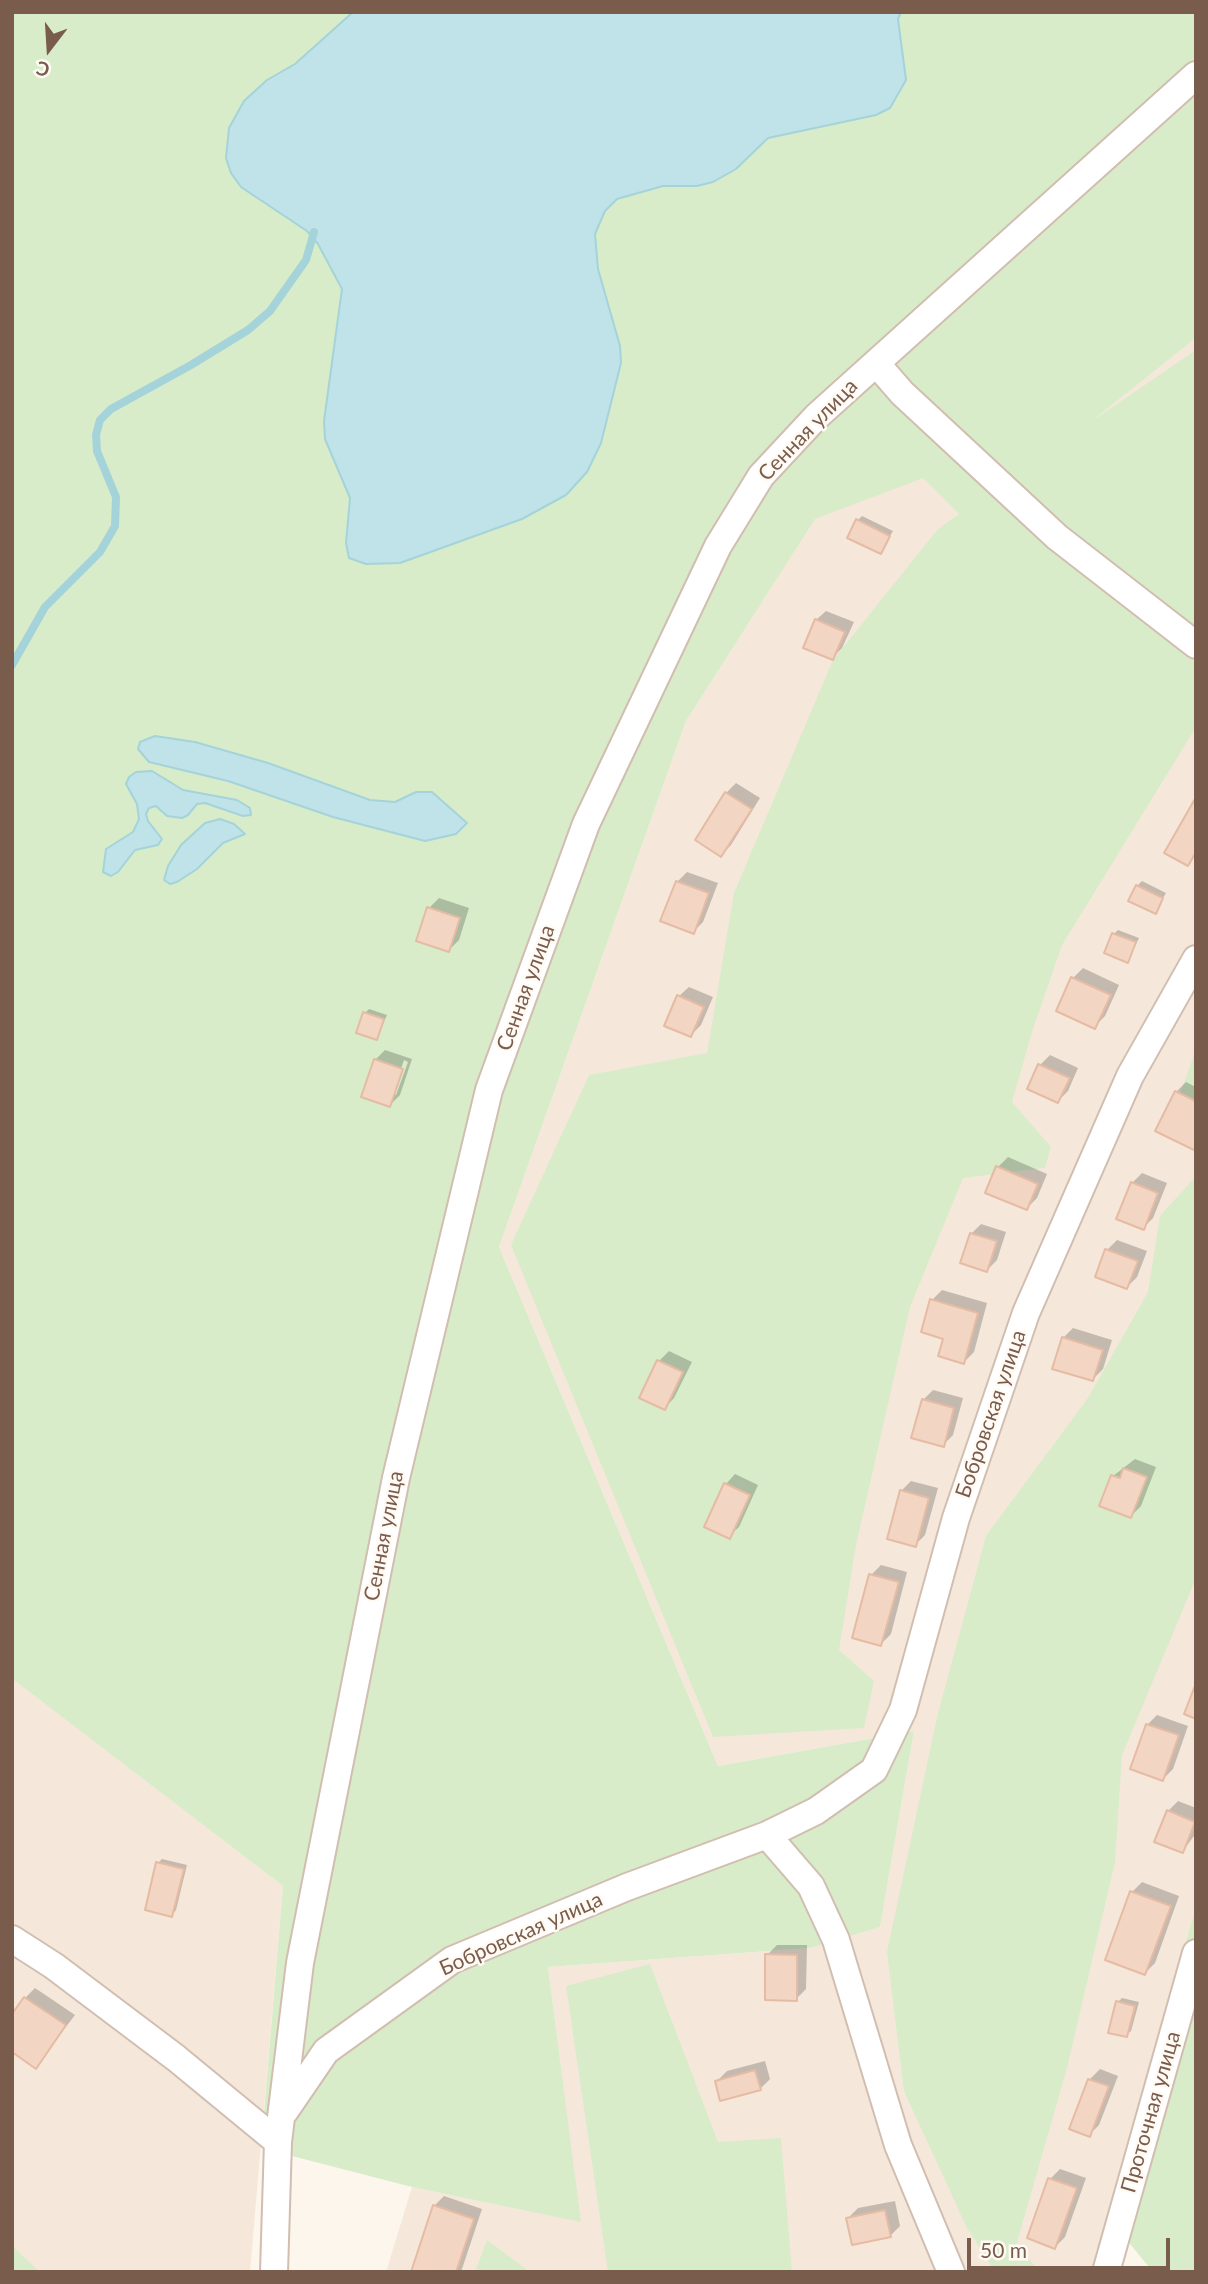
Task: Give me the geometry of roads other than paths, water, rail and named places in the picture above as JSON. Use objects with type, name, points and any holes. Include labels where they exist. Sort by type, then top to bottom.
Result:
[{"type":"street","name":"Сенная улица","points":[[274,2272],[278,2142],[300,1963],[396,1478],[489,1090],[586,824],[718,546],[761,476],[816,417],[1196,75]]},
{"type":"street","points":[[876,363],[902,393],[1057,537],[1196,645]]},
{"type":"street","name":"Бобровская улица","points":[[282,2116],[326,2051],[452,1960],[627,1887],[767,1835],[816,1811],[874,1770],[903,1710],[956,1518],[1026,1313],[1130,1076],[1196,959]]},
{"type":"street","points":[[767,1835],[811,1886],[836,1940],[898,2145],[951,2272]]},
{"type":"street","points":[[12,1939],[54,1966],[176,2057],[278,2142]]},
{"type":"street","name":"Проточная улица","points":[[1106,2272],[1196,1953]]},
{"type":"water","points":[[353,12],[901,12],[898,19],[906,80],[890,108],[876,115],[768,138],[736,169],[713,182],[697,186],[663,186],[617,199],[605,211],[595,234],[598,269],[620,346],[621,363],[601,443],[587,472],[566,495],[522,519],[400,563],[366,564],[349,558],[346,543],[350,498],[325,439],[324,421],[342,289],[318,244],[307,231],[241,187],[231,173],[226,158],[229,128],[244,101],[267,80],[295,64]]},
{"type":"water","points":[[155,736],[195,742],[268,763],[370,800],[395,802],[416,792],[432,792],[467,823],[456,834],[425,841],[333,817],[228,781],[149,762],[138,749],[140,742]]},
{"type":"water","points":[[152,771],[183,790],[237,800],[250,808],[251,815],[243,816],[205,803],[197,804],[182,818],[167,816],[156,806],[149,808],[146,814],[148,821],[162,839],[158,845],[135,850],[118,872],[111,876],[103,872],[106,849],[133,832],[139,819],[137,804],[126,784],[129,777],[136,772]]},
{"type":"water","points":[[220,819],[234,824],[245,834],[223,843],[197,869],[177,882],[170,884],[164,880],[168,866],[181,845],[205,823]]},
{"type":"waterway","points":[[12,665],[45,607],[100,552],[115,526],[116,497],[97,451],[96,435],[100,420],[111,409],[248,330],[270,311],[306,260],[314,232]]}]
